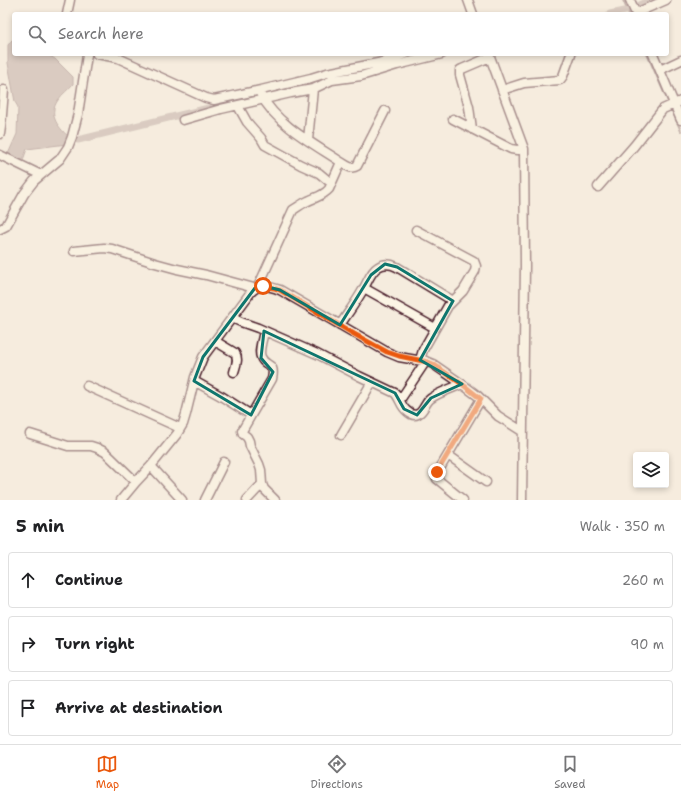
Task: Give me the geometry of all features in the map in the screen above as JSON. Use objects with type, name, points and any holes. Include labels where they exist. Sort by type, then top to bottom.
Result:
[{"type":"street","points":[[67,12],[70,0]]},
{"type":"street","points":[[468,0],[472,12]]},
{"type":"street","points":[[630,0],[636,12]]},
{"type":"street","points":[[638,12],[666,0]]},
{"type":"street","points":[[0,229],[6,226],[24,194],[41,174],[60,159],[68,147],[78,114],[91,56]]},
{"type":"street","points":[[104,56],[118,58],[210,99],[313,89],[332,80],[361,76],[434,56]]},
{"type":"street","points":[[183,120],[221,109],[238,106],[261,95],[327,73],[378,63],[400,56]]},
{"type":"street","points":[[472,129],[469,106],[460,75],[460,70],[489,56],[524,149],[525,266],[522,500]]},
{"type":"street","points":[[502,90],[524,83],[560,80],[571,56]]},
{"type":"street","points":[[654,56],[681,120]]},
{"type":"street","points":[[660,70],[681,60]]},
{"type":"street","points":[[308,140],[313,89]]},
{"type":"street","points":[[0,134],[2,127],[4,90]]},
{"type":"street","points":[[261,95],[277,116],[289,127],[341,162],[353,168],[357,166],[385,112]]},
{"type":"street","points":[[598,187],[634,146],[661,111],[673,104]]},
{"type":"street","points":[[238,106],[247,122],[266,146],[319,173],[332,183]]},
{"type":"street","points":[[453,119],[511,149],[524,149]]},
{"type":"street","points":[[0,155],[41,174]]},
{"type":"street","points":[[121,500],[177,434],[186,414],[194,381],[203,357],[256,287],[293,210],[308,201],[322,196],[329,189],[341,162]]},
{"type":"street","points":[[400,400],[423,360],[423,350],[435,328],[452,301],[463,291],[476,266],[474,261],[416,230]]},
{"type":"street","points":[[74,251],[104,248],[112,249],[177,269],[256,287],[268,287],[280,290],[387,352],[399,356],[423,360],[433,364],[481,399],[498,416],[522,431]]},
{"type":"street","points":[[340,325],[371,275],[379,266],[385,264],[390,264],[452,301]]},
{"type":"street","points":[[364,288],[435,328]]},
{"type":"street","points":[[232,318],[317,354],[395,393],[404,409],[412,415],[417,415],[422,411],[431,398],[462,384]]},
{"type":"street","points":[[264,331],[260,350],[261,358],[272,368],[272,379],[242,431],[249,440],[250,446],[259,464],[262,484],[275,500]]},
{"type":"street","points":[[215,341],[235,352],[237,364],[234,372]]},
{"type":"street","points":[[194,381],[251,415]]},
{"type":"street","points":[[341,435],[372,382]]},
{"type":"street","points":[[87,386],[180,428]]},
{"type":"street","points":[[463,500],[436,477],[437,472],[481,399]]},
{"type":"street","points":[[30,434],[68,446],[91,446],[98,448],[105,452],[136,482]]},
{"type":"street","points":[[448,454],[486,482]]},
{"type":"street","points":[[205,500],[224,462]]},
{"type":"street","points":[[151,466],[182,500]]},
{"type":"street","points":[[247,500],[262,484]]},
{"type":"highlighted area","points":[[385,264],[397,267],[453,301],[420,360],[462,384],[431,398],[417,415],[404,409],[395,393],[264,331],[261,358],[273,372],[251,415],[194,381],[203,357],[255,288],[268,287],[280,290],[340,325],[371,275]]},
{"type":"shaded area","points":[[12,40],[12,56],[50,56],[73,77],[73,84],[58,100],[54,111],[56,121],[62,131],[71,139],[67,144],[27,149],[23,160],[21,161],[8,154],[17,134],[18,107],[15,102],[8,63],[8,45]]},
{"type":"waterway","points":[[623,0],[628,12]]},
{"type":"waterway","points":[[640,5],[651,0]]},
{"type":"waterway","points":[[620,12],[625,11]]},
{"type":"waterway","points":[[648,56],[669,104]]},
{"type":"waterway","points":[[343,75],[382,66]]},
{"type":"waterway","points":[[231,103],[329,79]]},
{"type":"waterway","points":[[78,140],[221,105]]},
{"type":"waterway","points":[[671,108],[681,131]]},
{"type":"route","points":[[263,286],[280,290],[387,352],[433,364],[481,399],[437,472]]}]
